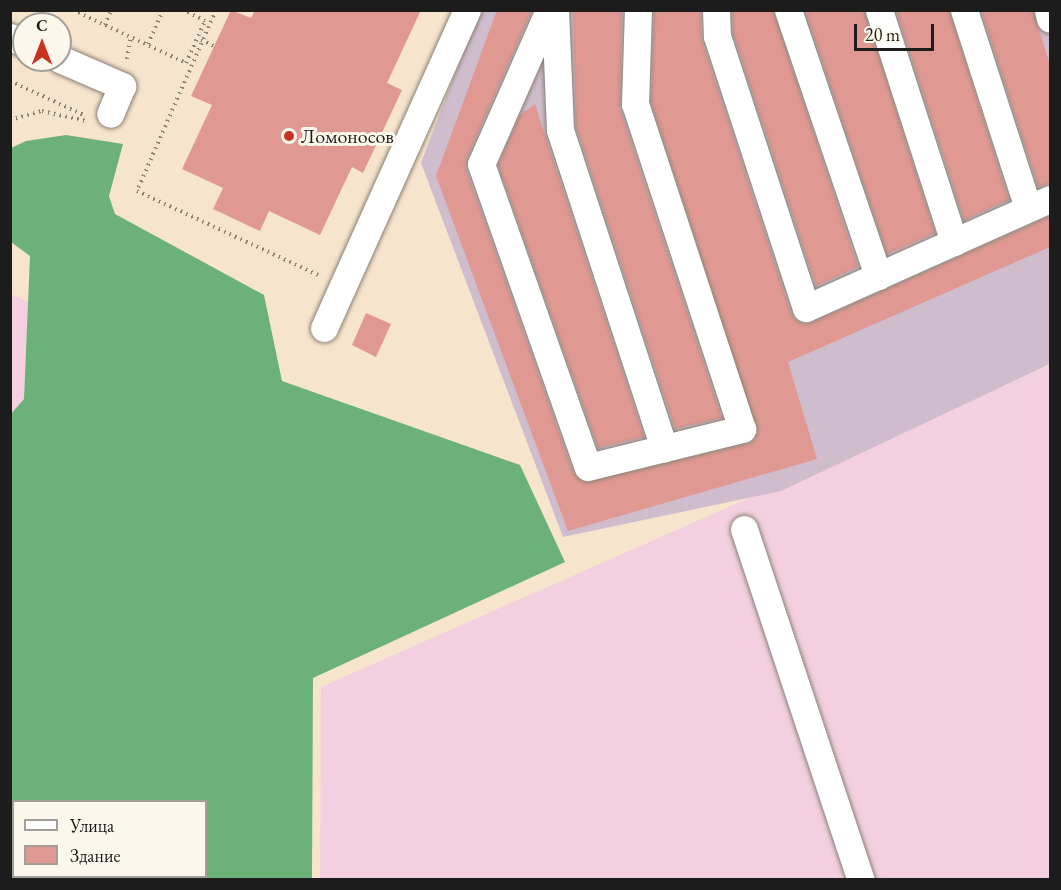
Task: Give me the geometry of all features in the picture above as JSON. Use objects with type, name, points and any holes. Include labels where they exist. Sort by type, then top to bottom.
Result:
[{"type":"lane","points":[[324,328],[467,10]]},
{"type":"lane","points":[[549,10],[481,164],[588,466],[741,429],[635,104],[638,10]]},
{"type":"lane","points":[[555,10],[560,130],[664,448]]},
{"type":"lane","points":[[716,10],[717,36],[806,308],[1039,204],[964,10]]},
{"type":"lane","points":[[788,10],[878,276]]},
{"type":"lane","points":[[879,10],[954,242]]},
{"type":"lane","points":[[1048,10],[1050,19]]},
{"type":"lane","points":[[72,64],[122,86],[99,118]]},
{"type":"lane","points":[[744,529],[861,879]]},
{"type":"path","points":[[73,10],[186,63],[216,10]]},
{"type":"path","points":[[105,25],[111,10]]},
{"type":"path","points":[[148,44],[163,10]]},
{"type":"path","points":[[184,10],[205,21],[200,39],[137,191],[342,286]]},
{"type":"path","points":[[200,39],[213,46]]},
{"type":"path","points":[[10,81],[99,118]]},
{"type":"path","points":[[10,120],[42,111],[99,118]]},
{"type":"shaded area","points":[[479,11],[1050,11],[1050,364],[781,491],[563,537],[421,163]]},
{"type":"shaded area","points":[[11,294],[69,321],[11,483]]},
{"type":"shaded area","points":[[1050,365],[1050,879],[320,880],[321,687]]},
{"type":"green space","points":[[66,135],[123,144],[109,196],[115,214],[264,295],[282,381],[520,465],[565,562],[313,678],[312,879],[11,879],[10,415],[24,399],[30,256],[11,242],[11,148],[26,141]]},
{"type":"building","name":"Ломоносов","points":[[231,10],[251,18],[255,10],[421,10],[387,83],[402,90],[363,173],[352,167],[320,235],[269,211],[260,231],[213,209],[223,188],[182,169],[212,105],[191,96]]},
{"type":"building","points":[[497,10],[532,10],[467,158],[466,169],[573,472],[584,482],[746,444],[754,440],[757,432],[651,102],[654,10],[700,10],[702,41],[791,313],[796,320],[804,324],[812,322],[1050,216],[1050,247],[788,362],[817,459],[568,531],[436,176]]},
{"type":"building","points":[[573,10],[622,10],[620,109],[722,418],[675,429],[576,127]]},
{"type":"building","points":[[732,10],[773,10],[858,267],[816,286],[733,33]]},
{"type":"building","points":[[805,10],[864,10],[935,233],[887,254]]},
{"type":"building","points":[[896,10],[949,10],[1009,200],[964,220]]},
{"type":"building","points":[[981,10],[1033,10],[1050,65],[1050,183],[1038,187]]},
{"type":"building","points":[[535,104],[644,437],[598,448],[498,165],[520,115]]},
{"type":"building","points":[[366,313],[391,324],[376,357],[352,345]]},
{"type":"place","name":"Ломоносов","points":[[289,136]]}]
